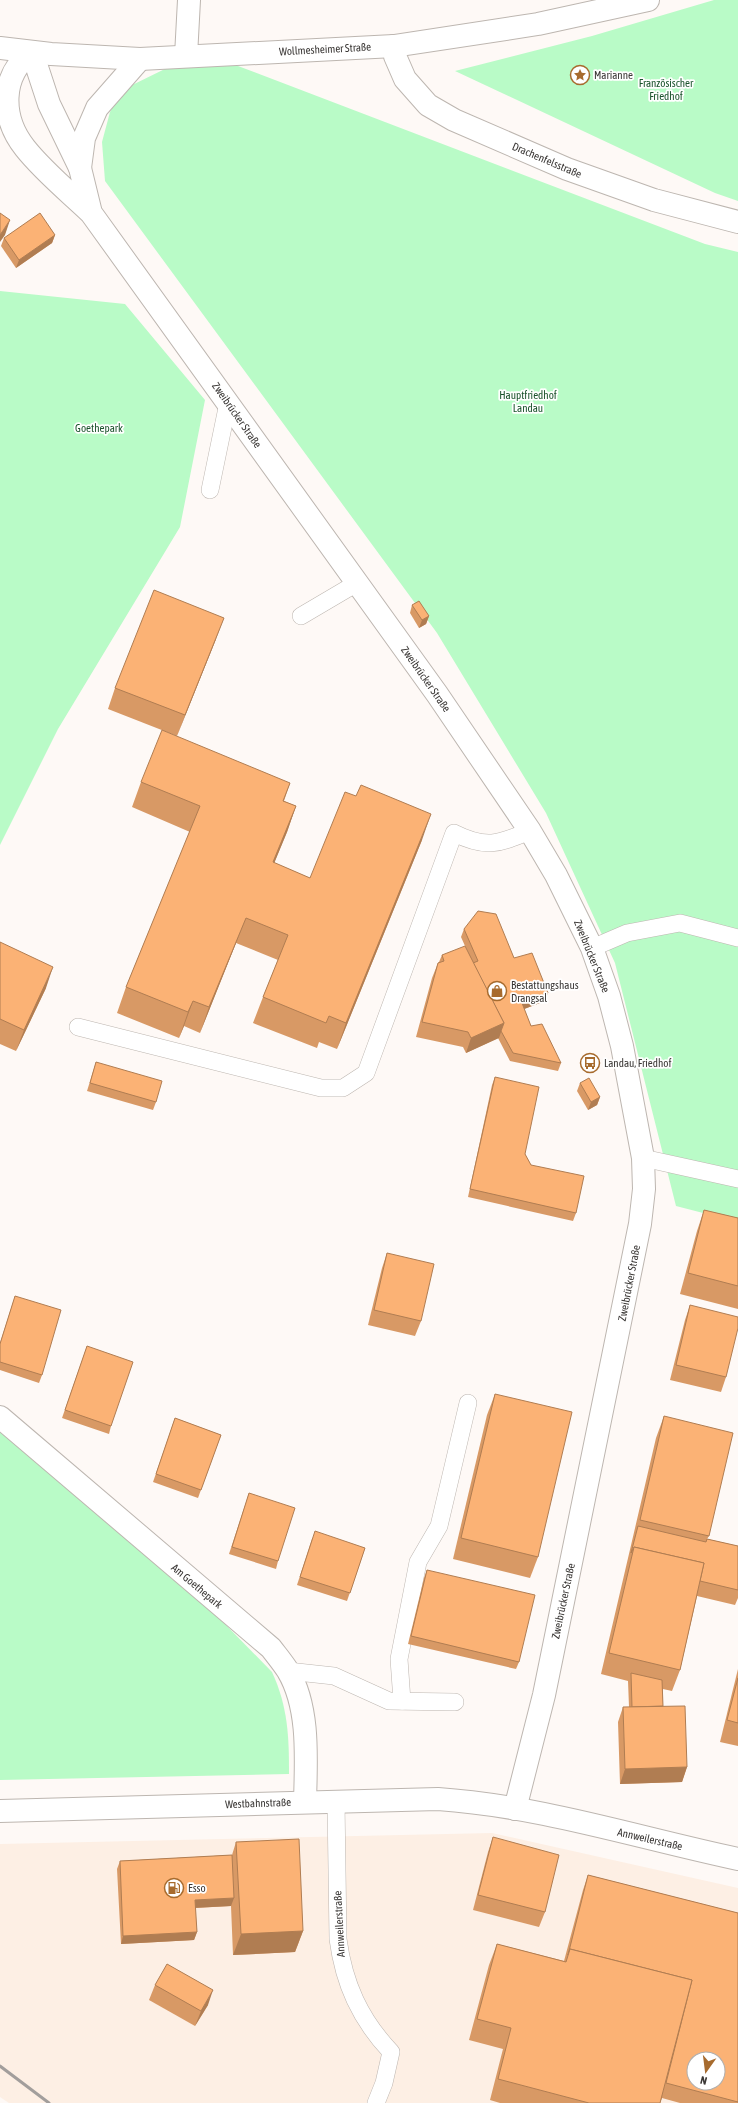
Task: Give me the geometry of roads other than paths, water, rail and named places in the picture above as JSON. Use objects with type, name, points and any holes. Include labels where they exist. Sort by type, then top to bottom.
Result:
[{"type":"street","points":[[186,56],[189,0]]},
{"type":"street","name":"Wollmesheimer Straße","points":[[0,48],[32,52],[140,60],[186,56],[394,46],[538,24],[648,0]]},
{"type":"street","name":"Drachenfelsstraße","points":[[394,46],[395,56],[405,79],[428,105],[454,120],[574,172],[654,200],[738,222]]},
{"type":"street","points":[[25,148],[10,117],[6,103],[6,90],[11,73],[21,60],[32,52],[49,104],[80,168],[91,213]]},
{"type":"street","points":[[80,168],[84,138],[88,125],[97,108],[140,60]]},
{"type":"street","points":[[0,132],[25,148],[91,213]]},
{"type":"street","name":"Zweibrücker Straße","points":[[91,213],[437,694],[530,831],[556,875],[592,948],[609,996],[622,1046],[643,1158],[644,1189],[635,1253],[545,1688],[515,1809]]},
{"type":"street","name":"Am Goethepark","points":[[0,1417],[271,1648],[288,1671],[297,1692],[302,1711],[306,1770],[305,1802]]},
{"type":"street","name":"Westbahnstraße","points":[[0,1811],[336,1800],[438,1799],[474,1802],[515,1809]]},
{"type":"street","name":"Annweilerstraße","points":[[515,1809],[738,1859]]},
{"type":"lane","points":[[210,490],[228,403]]},
{"type":"lane","points":[[302,616],[357,583]]},
{"type":"lane","points":[[78,1027],[321,1088],[343,1088],[366,1073],[454,833],[470,841],[486,844],[509,839],[530,831]]},
{"type":"lane","points":[[592,948],[627,933],[680,923],[738,938]]},
{"type":"lane","points":[[643,1158],[738,1180]]},
{"type":"lane","points":[[402,1700],[399,1659],[418,1562],[439,1526],[468,1403]]},
{"type":"lane","points":[[288,1671],[334,1676],[389,1701],[455,1702]]},
{"type":"lane","name":"Annweilerstraße","points":[[336,1800],[338,1939],[341,1961],[347,1983],[357,2007],[374,2034],[391,2052],[384,2083],[376,2103]]},
{"type":"railway","points":[[0,2066],[49,2103]]},
{"type":"place","name":"Marianne","points":[[580,75]]},
{"type":"place","name":"Bestattungshaus Drangsal","points":[[497,991]]},
{"type":"place","name":"Landau, Friedhof","points":[[590,1063]]},
{"type":"place","name":"Esso","points":[[174,1888]]},
{"type":"park label","name":"Französischer Friedhof","points":[[666,89]]},
{"type":"park label","name":"Hauptfriedhof Landau","points":[[528,401]]},
{"type":"park label","name":"Goethepark","points":[[99,428]]}]
